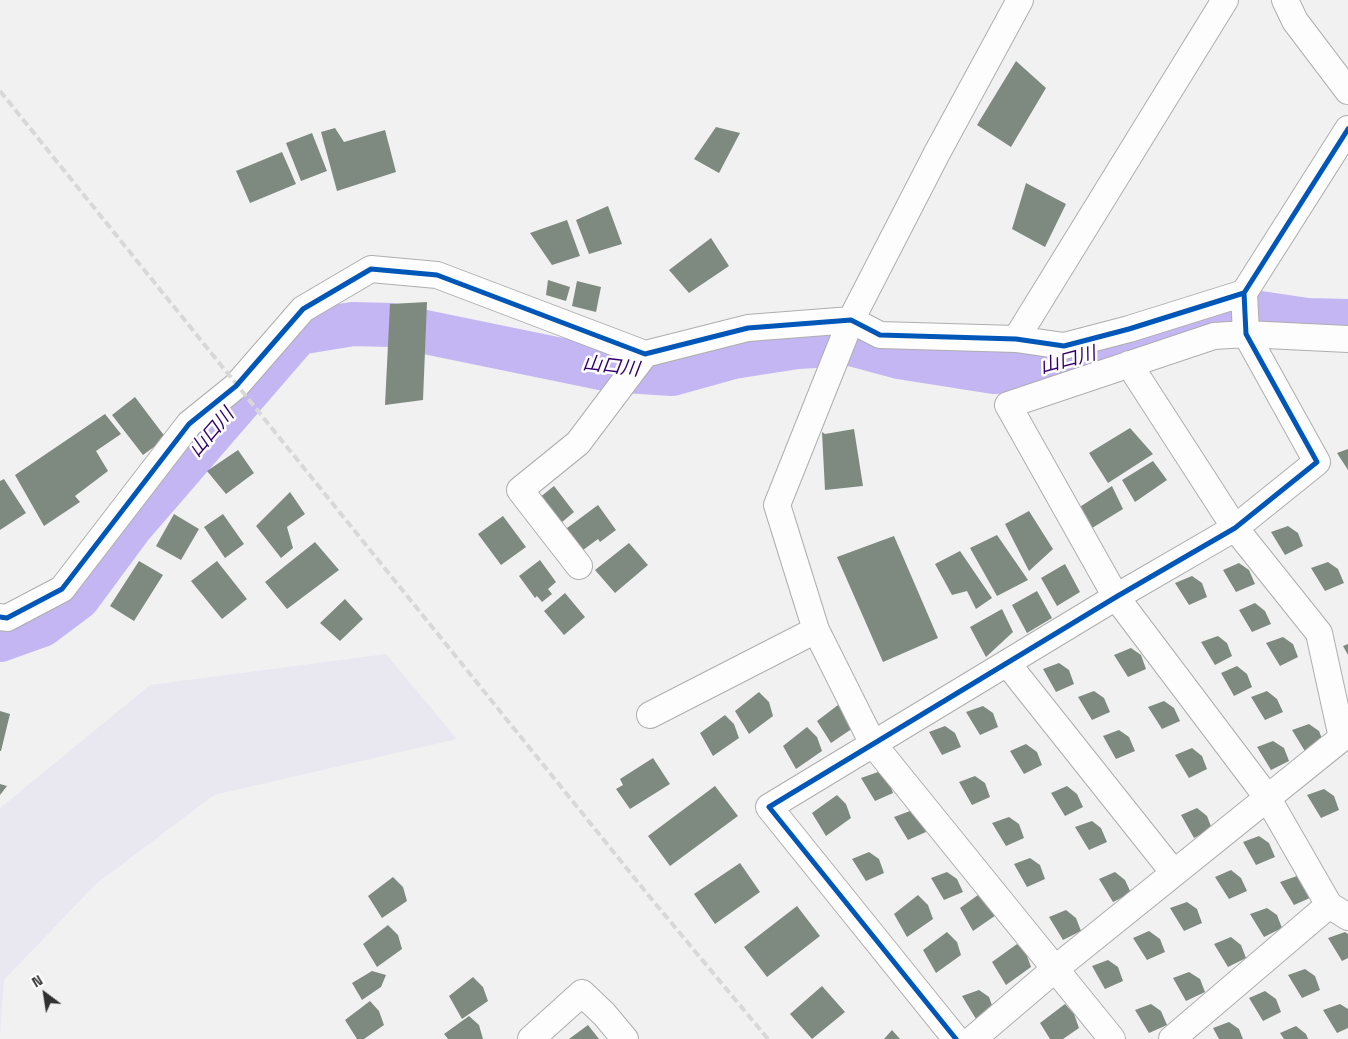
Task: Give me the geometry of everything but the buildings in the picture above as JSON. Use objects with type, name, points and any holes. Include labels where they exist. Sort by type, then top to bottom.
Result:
[{"type":"street","points":[[1020,0],[937,153],[851,320],[777,505],[816,630],[873,744],[1112,1039]]},
{"type":"street","points":[[1016,340],[1225,0]]},
{"type":"street","points":[[1285,0],[1295,21],[1348,91]]},
{"type":"street","points":[[956,1039],[769,806],[1116,597],[1235,528],[1316,462],[1246,334],[1244,293],[1348,129]]},
{"type":"street","points":[[0,617],[7,618],[62,589],[189,424],[236,386],[303,309],[371,269],[437,275],[644,354],[748,328],[851,320],[880,335],[1016,340],[1064,346],[1130,329],[1244,293]]},
{"type":"street","points":[[1172,1039],[1338,911],[1267,797],[1116,597],[1008,405],[1214,336],[1246,334],[1348,339]]},
{"type":"street","points":[[579,566],[520,490],[578,442],[644,354]]},
{"type":"street","points":[[973,1039],[1056,969],[1342,738],[1319,633],[1235,528],[1129,364]]},
{"type":"street","points":[[650,715],[816,630]]},
{"type":"street","points":[[1007,663],[1174,873]]},
{"type":"street","points":[[531,1039],[582,993],[604,1014],[625,1039]]},
{"type":"shaded area","points":[[386,654],[457,739],[214,795],[96,884],[4,980],[0,1035],[0,808],[150,685]]},
{"type":"waterway","name":"山口川","points":[[0,640],[42,625],[78,598],[132,525],[298,333],[353,324],[391,325],[610,370],[672,374],[733,357],[797,347],[851,344],[899,357],[994,372],[1045,371],[1195,322],[1260,313],[1307,320],[1348,321]]},
{"type":"railway","points":[[0,91],[649,896],[768,1039]]},
{"type":"cycle path","points":[[956,1039],[769,807],[1116,597],[1235,528],[1317,462],[1246,334],[1244,293],[1348,129]]},
{"type":"cycle path","points":[[0,617],[7,618],[62,589],[189,424],[236,386],[303,309],[371,269],[437,275],[645,354],[748,328],[851,320],[880,335],[1016,339],[1064,346],[1129,329],[1244,293]]}]
